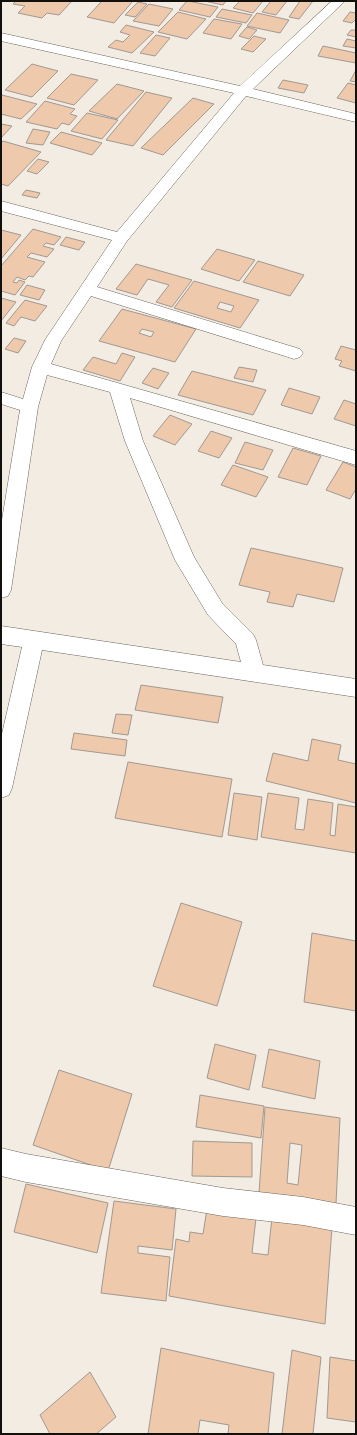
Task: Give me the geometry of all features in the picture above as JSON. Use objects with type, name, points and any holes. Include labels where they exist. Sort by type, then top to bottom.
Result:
[{"type":"street","points":[[1,590],[29,407],[41,367],[52,340],[121,238],[243,91],[339,1]]},
{"type":"street","points":[[1,37],[356,118]]},
{"type":"street","points":[[1,206],[121,238]]},
{"type":"street","points":[[87,289],[294,353]]},
{"type":"street","points":[[41,367],[356,458]]},
{"type":"street","points":[[118,388],[134,441],[185,560],[215,609],[246,640],[254,673]]},
{"type":"street","points":[[1,398],[29,407]]},
{"type":"street","points":[[1,635],[356,688]]},
{"type":"street","points":[[1,788],[34,640]]},
{"type":"street","points":[[1,1162],[26,1168],[223,1202],[303,1211],[356,1221]]},
{"type":"building","points":[[16,1],[72,1],[59,15],[47,13],[42,18],[18,13],[25,6],[13,4]]},
{"type":"building","points":[[102,1],[133,1],[114,23],[87,17]]},
{"type":"building","points":[[187,1],[218,7],[210,17],[179,10]]},
{"type":"building","points":[[204,1],[226,1],[223,5]]},
{"type":"building","points":[[240,1],[263,1],[253,13],[233,8]]},
{"type":"building","points":[[271,1],[287,1],[276,15],[262,12]]},
{"type":"building","points":[[300,1],[313,1],[299,19],[289,17]]},
{"type":"building","points":[[138,2],[147,4],[135,17],[125,15]]},
{"type":"building","points":[[149,4],[173,9],[159,26],[133,21]]},
{"type":"building","points":[[222,9],[252,15],[246,23],[216,17]]},
{"type":"building","points":[[178,12],[206,19],[187,39],[158,32]]},
{"type":"building","points":[[350,12],[356,13],[356,19],[352,23],[343,21]]},
{"type":"building","points":[[257,13],[289,20],[280,33],[247,26]]},
{"type":"building","points":[[214,19],[242,24],[231,39],[203,33]]},
{"type":"building","points":[[126,25],[154,32],[132,53],[108,47],[116,40],[123,42],[130,35],[120,32]]},
{"type":"building","points":[[247,27],[257,30],[249,39],[239,36]]},
{"type":"building","points":[[351,30],[356,30],[356,37],[347,35]]},
{"type":"building","points":[[156,35],[170,38],[155,56],[140,53]]},
{"type":"building","points":[[254,36],[266,39],[253,52],[241,49]]},
{"type":"building","points":[[347,39],[356,41],[356,48],[343,46]]},
{"type":"building","points":[[323,46],[356,53],[356,63],[318,56]]},
{"type":"building","points":[[32,64],[58,71],[32,97],[5,90]]},
{"type":"building","points":[[356,70],[356,82],[350,81]]},
{"type":"building","points":[[71,74],[98,80],[74,105],[47,98]]},
{"type":"building","points":[[283,80],[308,85],[304,93],[278,88]]},
{"type":"building","points":[[348,83],[356,85],[356,103],[337,98]]},
{"type":"building","points":[[117,84],[144,91],[117,119],[89,111]]},
{"type":"building","points":[[146,92],[172,98],[133,146],[106,140]]},
{"type":"building","points":[[2,95],[37,104],[21,119],[1,114]]},
{"type":"building","points":[[193,98],[214,104],[163,155],[141,148]]},
{"type":"building","points":[[45,101],[75,109],[70,114],[77,116],[69,125],[62,123],[57,129],[26,122]]},
{"type":"building","points":[[87,113],[118,120],[102,139],[71,131]]},
{"type":"building","points":[[1,124],[12,126],[1,138]]},
{"type":"building","points":[[33,129],[50,132],[43,145],[26,143]]},
{"type":"building","points":[[61,132],[102,143],[92,155],[50,143]]},
{"type":"building","points":[[3,141],[41,152],[8,186],[1,184],[1,143]]},
{"type":"building","points":[[38,159],[49,162],[37,174],[27,171]]},
{"type":"building","points":[[26,190],[40,193],[37,198],[22,195]]},
{"type":"building","points":[[33,229],[61,237],[54,245],[46,243],[43,246],[54,249],[47,257],[31,253],[27,257],[45,262],[33,277],[29,276],[25,280],[17,277],[13,282],[17,283],[19,280],[25,282],[15,295],[1,291],[1,266]]},
{"type":"building","points":[[1,230],[21,235],[1,259]]},
{"type":"building","points":[[66,237],[85,242],[79,250],[60,245]]},
{"type":"building","points":[[217,249],[255,260],[239,281],[201,269]]},
{"type":"building","points":[[258,261],[304,275],[290,296],[243,282]]},
{"type":"building","points":[[136,264],[192,280],[172,307],[156,302],[169,285],[148,279],[137,295],[116,289]]},
{"type":"building","points":[[194,281],[259,300],[240,328],[174,308]],"holes":[[[220,302],[234,306],[231,312],[217,308]]]},
{"type":"building","points":[[27,285],[45,290],[39,300],[20,295]]},
{"type":"building","points":[[1,298],[16,302],[1,321]]},
{"type":"building","points":[[25,300],[47,306],[35,321],[21,317],[14,326],[6,323]]},
{"type":"building","points":[[122,309],[196,329],[175,362],[99,341]],"holes":[[[142,329],[154,332],[151,337],[139,333]]]},
{"type":"building","points":[[14,338],[26,341],[18,353],[5,349]]},
{"type":"building","points":[[341,346],[356,350],[356,371],[339,366],[342,361],[335,359]]},
{"type":"building","points":[[122,353],[135,357],[120,381],[83,370],[93,357],[116,364]]},
{"type":"building","points":[[239,367],[257,370],[253,382],[234,378]]},
{"type":"building","points":[[153,368],[169,373],[158,389],[142,383]]},
{"type":"building","points":[[192,371],[266,390],[253,415],[178,395]]},
{"type":"building","points":[[289,388],[320,397],[312,414],[281,405]]},
{"type":"building","points":[[344,400],[356,404],[356,426],[334,419]]},
{"type":"building","points":[[170,415],[192,424],[175,445],[153,436]]},
{"type":"building","points":[[211,431],[232,438],[219,458],[198,451]]},
{"type":"building","points":[[245,442],[273,450],[263,470],[235,463]]},
{"type":"building","points":[[293,448],[321,456],[307,485],[278,477]]},
{"type":"building","points":[[343,462],[356,467],[356,489],[350,499],[326,490]]},
{"type":"building","points":[[233,465],[268,477],[256,497],[221,485]]},
{"type":"building","points":[[251,548],[343,568],[334,602],[297,594],[293,607],[267,602],[270,592],[239,585]]},
{"type":"building","points":[[141,685],[223,697],[218,723],[135,710]]},
{"type":"building","points":[[116,714],[132,715],[128,735],[112,733]]},
{"type":"building","points":[[74,733],[127,740],[125,756],[71,749]]},
{"type":"building","points":[[312,739],[341,745],[338,760],[356,764],[356,803],[266,781],[273,753],[308,761]]},
{"type":"building","points":[[128,762],[232,779],[222,837],[115,818]]},
{"type":"building","points":[[234,793],[262,797],[257,840],[228,835]]},
{"type":"building","points":[[268,793],[299,798],[295,829],[304,830],[308,799],[333,803],[330,835],[335,836],[338,804],[356,807],[356,853],[261,837]]},
{"type":"building","points":[[181,903],[242,922],[217,1006],[153,986]]},
{"type":"building","points":[[312,933],[356,941],[356,1011],[304,1002]]},
{"type":"building","points":[[215,1044],[256,1055],[249,1090],[207,1078]]},
{"type":"building","points":[[269,1049],[320,1061],[315,1099],[262,1087]]},
{"type":"building","points":[[59,1070],[132,1094],[108,1171],[33,1145]]},
{"type":"building","points":[[200,1095],[264,1106],[261,1138],[196,1127]]},
{"type":"building","points":[[265,1107],[340,1118],[336,1204],[259,1193]],"holes":[[[290,1143],[302,1145],[298,1185],[287,1183]]]},
{"type":"building","points":[[193,1141],[252,1143],[252,1177],[192,1176]]},
{"type":"building","points":[[26,1184],[108,1203],[97,1253],[14,1232]]},
{"type":"building","points":[[114,1201],[176,1209],[172,1250],[138,1246],[138,1253],[170,1257],[166,1301],[101,1293]]},
{"type":"building","points":[[207,1209],[256,1218],[252,1253],[268,1255],[272,1217],[332,1227],[325,1324],[169,1296],[176,1239],[189,1242],[190,1232],[203,1234]]},
{"type":"building","points":[[161,1348],[274,1373],[268,1434],[228,1434],[229,1425],[200,1420],[198,1434],[148,1434]]},
{"type":"building","points":[[292,1350],[321,1357],[313,1434],[282,1434]]},
{"type":"building","points":[[330,1357],[356,1361],[356,1422],[327,1418]]},
{"type":"building","points":[[90,1372],[116,1417],[96,1434],[50,1434],[40,1415]]}]
